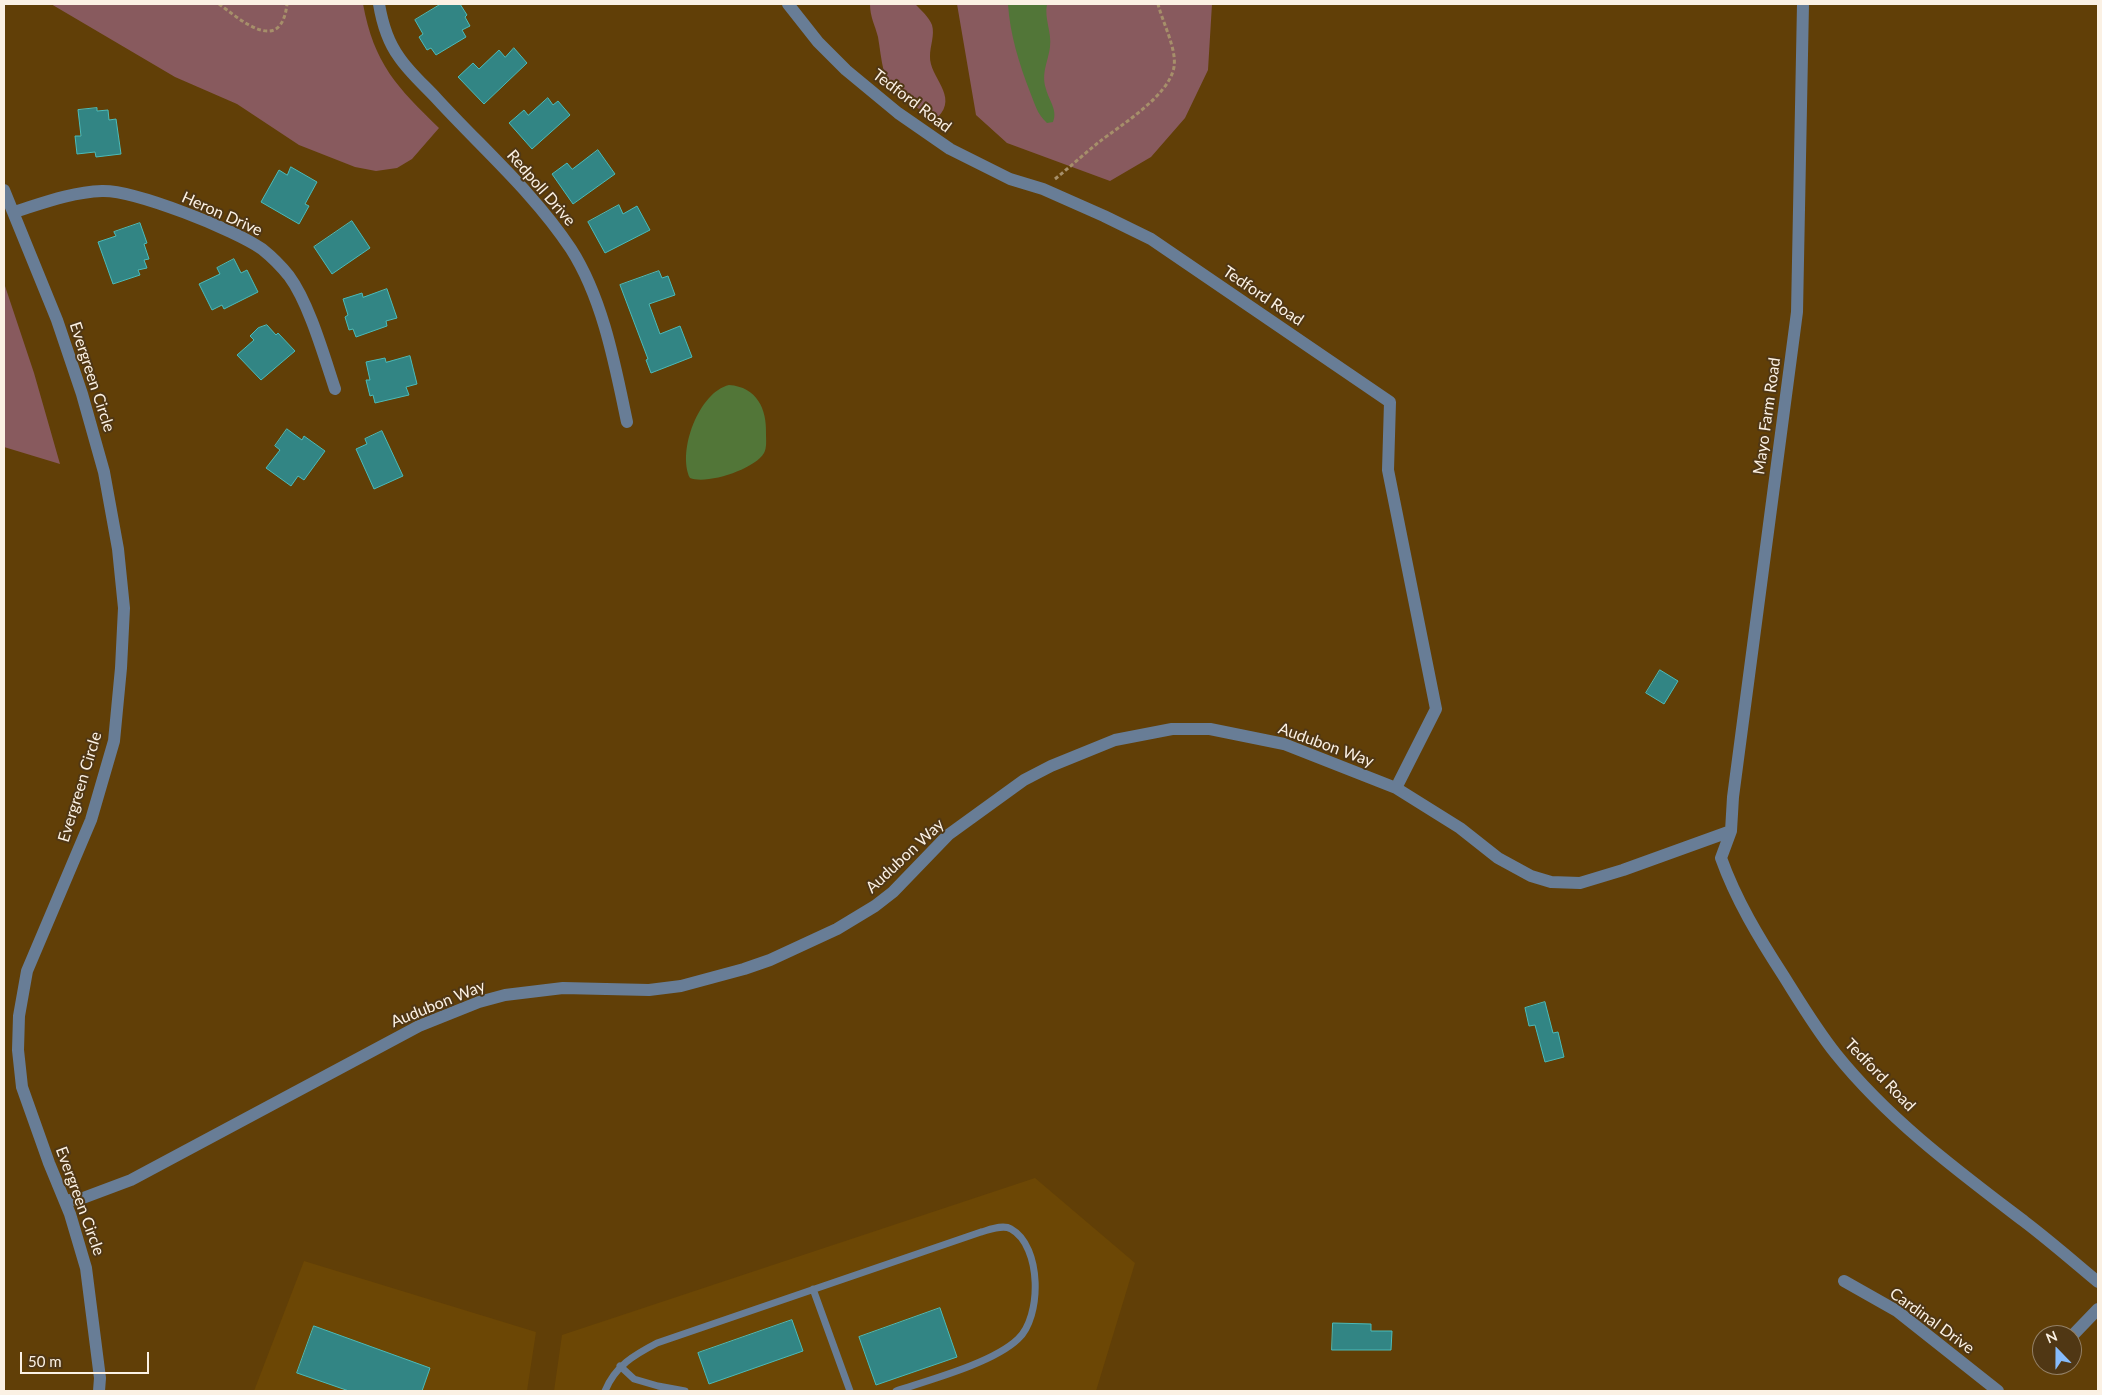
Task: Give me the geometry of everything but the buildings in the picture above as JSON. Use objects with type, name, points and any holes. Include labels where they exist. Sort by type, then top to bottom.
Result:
[{"type":"street","name":"Redpoll Drive","points":[[379,4],[385,28],[398,56],[527,192],[572,250],[599,311],[615,366],[627,422]]},
{"type":"street","name":"Tedford Road","points":[[788,4],[818,42],[846,70],[898,113],[950,149],[1010,179],[1043,189],[1151,239],[1390,402],[1388,470],[1436,709],[1396,788]]},
{"type":"street","name":"Mayo Farm Road","points":[[1731,831],[1732,797],[1797,312],[1802,4]]},
{"type":"street","name":"Evergreen Circle","points":[[4,190],[57,320],[82,394],[104,472],[118,549],[124,608],[121,668],[114,741],[91,820],[27,971],[19,1016],[18,1050],[22,1087],[65,1201],[86,1268],[100,1378],[99,1391]]},
{"type":"street","name":"Heron Drive","points":[[14,212],[76,194],[104,191],[129,194],[241,237],[262,249],[279,264],[290,278],[312,325],[335,389]]},
{"type":"street","name":"Audubon Way","points":[[65,1201],[83,1198],[132,1180],[418,1026],[479,1002],[505,995],[563,988],[649,990],[681,986],[744,970],[770,960],[837,929],[875,906],[893,892],[948,835],[1024,780],[1051,766],[1115,740],[1172,729],[1210,729],[1284,744],[1396,788],[1460,828],[1498,858],[1530,876],[1551,882],[1580,883],[1623,870],[1731,831]]},
{"type":"street","name":"Tedford Road","points":[[1731,831],[1721,858],[1730,882],[1767,951],[1815,1026],[1837,1055],[1878,1100],[1932,1150],[2098,1282]]},
{"type":"street","name":"Cardinal Drive","points":[[1844,1281],[1897,1311],[1998,1391]]},
{"type":"street","points":[[2082,1326],[2098,1309]]},
{"type":"lane","points":[[605,1391],[620,1366],[632,1356],[657,1343],[998,1228],[1010,1228],[1028,1248],[1034,1272],[1035,1301],[1030,1320],[1023,1333],[1001,1351],[958,1370],[896,1391]]},
{"type":"lane","points":[[813,1289],[850,1391]]},
{"type":"lane","points":[[620,1366],[634,1379],[686,1391]]},
{"type":"path","points":[[219,4],[252,28],[264,32],[271,31],[277,27],[285,16],[287,4]]},
{"type":"path","points":[[1043,189],[1100,142],[1147,107],[1171,77],[1175,66],[1158,4]]},
{"type":"shaded area","points":[[51,4],[363,4],[374,43],[389,73],[399,87],[439,128],[412,159],[397,168],[376,171],[355,167],[299,145],[237,104],[175,77]]},
{"type":"shaded area","points":[[870,4],[915,4],[931,22],[933,33],[930,52],[931,64],[942,86],[945,102],[944,109],[938,117],[913,106],[898,95],[887,80]]},
{"type":"shaded area","points":[[957,4],[1212,4],[1208,70],[1185,118],[1151,157],[1110,181],[1007,143],[976,115]]},
{"type":"shaded area","points":[[1008,4],[1047,4],[1046,15],[1050,47],[1044,78],[1054,109],[1053,122],[1047,123],[1041,116],[1030,92],[1016,49]]},
{"type":"shaded area","points":[[4,283],[34,373],[60,464],[4,447]]},
{"type":"shaded area","points":[[729,385],[747,390],[762,408],[766,425],[765,451],[751,465],[730,474],[698,480],[690,478],[686,453],[693,424],[708,399],[718,390]]},
{"type":"shaded area","points":[[1035,1178],[1135,1263],[1096,1391],[554,1391],[562,1335]]},
{"type":"shaded area","points":[[304,1261],[536,1332],[527,1391],[254,1391]]}]
